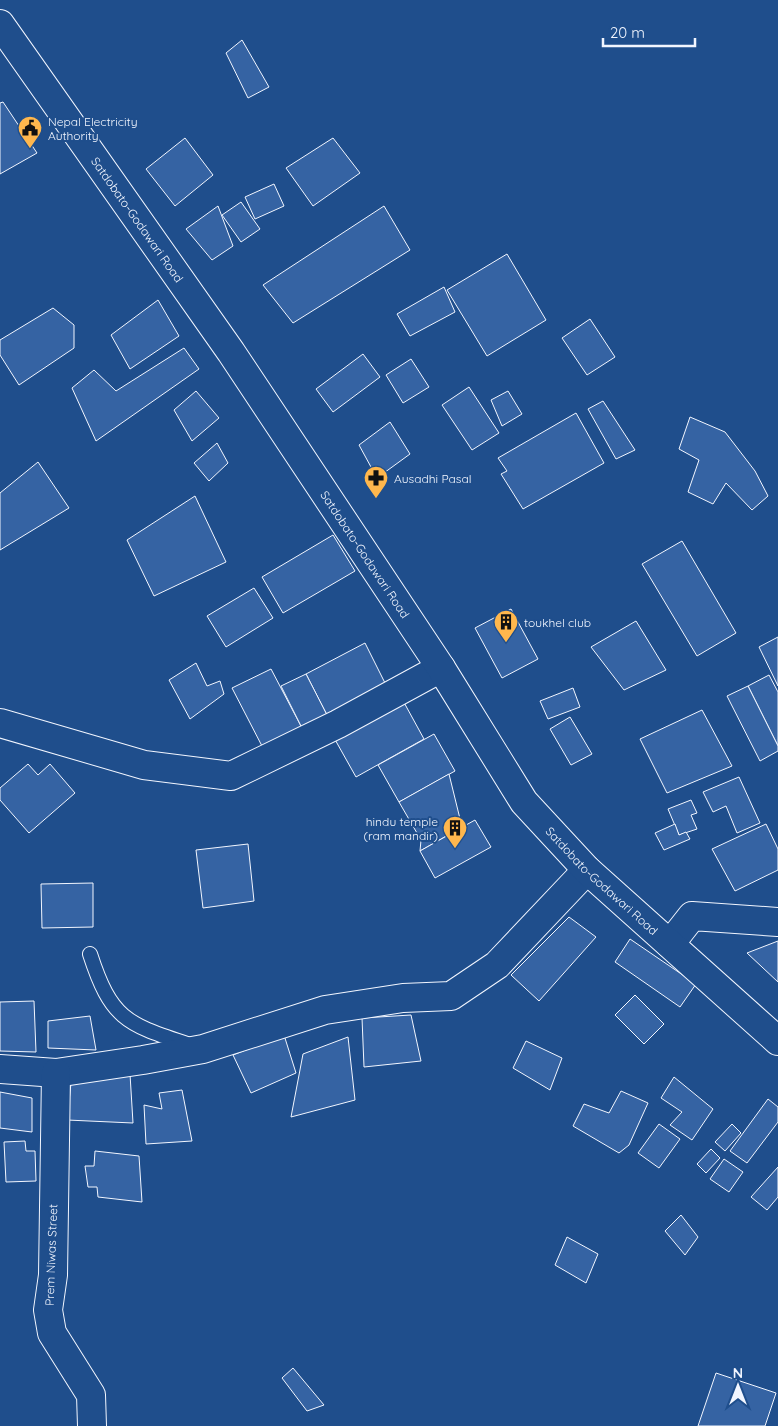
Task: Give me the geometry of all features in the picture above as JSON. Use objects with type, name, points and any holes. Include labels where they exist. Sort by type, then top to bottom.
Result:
[{"type":"street","name":"Satdobato-Godawari Road","points":[[0,24],[231,352],[441,668],[524,802],[587,870],[778,1041]]},
{"type":"street","points":[[0,722],[144,766],[231,776],[338,724],[441,668]]},
{"type":"street","points":[[0,1068],[56,1073],[203,1049],[325,1010],[403,998],[451,996],[497,966],[587,870]]},
{"type":"street","points":[[670,944],[692,916],[778,922]]},
{"type":"street","name":"Prem Niwas Street","points":[[56,1073],[53,1275],[48,1310],[52,1333],[91,1395],[92,1426]]},
{"type":"lane","points":[[90,954],[100,986],[120,1015],[142,1028],[203,1049]]},
{"type":"building","points":[[242,40],[269,87],[248,98],[226,53]]},
{"type":"building","points":[[3,102],[37,153],[0,174],[0,103]]},
{"type":"building","points":[[185,138],[213,175],[175,206],[146,169]]},
{"type":"building","points":[[333,138],[360,173],[313,206],[286,168]]},
{"type":"building","points":[[274,184],[284,206],[255,219],[245,197]]},
{"type":"building","points":[[241,202],[260,229],[241,242],[222,215]]},
{"type":"building","points":[[218,206],[233,246],[212,260],[186,229]]},
{"type":"building","points":[[384,206],[410,250],[293,323],[263,285]]},
{"type":"building","points":[[507,254],[546,320],[487,356],[447,290]]},
{"type":"building","points":[[444,287],[455,312],[410,336],[397,314]]},
{"type":"building","points":[[158,300],[179,336],[130,369],[111,335]]},
{"type":"building","points":[[53,308],[74,325],[74,348],[19,385],[0,355],[0,340]]},
{"type":"building","points":[[590,319],[615,357],[587,375],[562,338]]},
{"type":"building","points":[[184,348],[199,369],[96,441],[72,388],[94,370],[116,391]]},
{"type":"building","points":[[363,354],[380,377],[333,412],[316,389]]},
{"type":"building","points":[[411,359],[429,387],[403,403],[386,375]]},
{"type":"building","points":[[469,387],[499,433],[472,450],[442,405]]},
{"type":"building","points":[[196,391],[219,418],[192,441],[174,410]]},
{"type":"building","points":[[508,391],[522,414],[502,426],[491,400]]},
{"type":"building","points":[[603,401],[635,450],[616,459],[588,409]]},
{"type":"building","points":[[576,413],[604,463],[523,509],[501,474],[507,471],[498,458]]},
{"type":"building","points":[[690,417],[725,432],[755,471],[768,496],[752,510],[726,483],[713,504],[688,492],[699,460],[679,449]]},
{"type":"building","points":[[390,422],[410,454],[377,478],[359,445]]},
{"type":"building","points":[[217,443],[228,463],[209,481],[194,463]]},
{"type":"building","points":[[38,462],[69,508],[0,550],[0,493]]},
{"type":"building","points":[[195,496],[226,562],[154,596],[127,540]]},
{"type":"building","points":[[333,535],[355,571],[283,613],[262,577]]},
{"type":"building","points":[[682,541],[736,633],[697,656],[642,564]]},
{"type":"building","points":[[254,588],[273,618],[226,647],[207,616]]},
{"type":"building","name":"toukhel club","points":[[511,609],[538,659],[502,678],[475,628]]},
{"type":"building","points":[[636,621],[666,670],[624,690],[591,647]]},
{"type":"building","points":[[778,637],[778,686],[759,647]]},
{"type":"building","points":[[365,643],[386,685],[327,715],[306,674]]},
{"type":"building","points":[[196,663],[207,686],[220,681],[224,694],[190,719],[169,680]]},
{"type":"building","points":[[271,669],[302,728],[263,748],[232,688]]},
{"type":"building","points":[[306,674],[327,715],[302,728],[281,686]]},
{"type":"building","points":[[769,675],[778,692],[778,746],[748,686]]},
{"type":"building","points":[[748,686],[778,746],[778,751],[760,761],[727,696]]},
{"type":"building","points":[[573,688],[580,707],[548,719],[540,701]]},
{"type":"building","points":[[401,697],[424,739],[356,777],[333,736]]},
{"type":"building","points":[[702,710],[732,766],[667,793],[640,739]]},
{"type":"building","points":[[570,717],[592,754],[571,765],[550,729]]},
{"type":"building","points":[[434,734],[455,771],[399,802],[378,765]]},
{"type":"building","points":[[28,764],[38,775],[50,764],[75,793],[29,833],[0,800],[0,788]]},
{"type":"building","points":[[449,774],[462,827],[420,851],[421,840],[399,802]]},
{"type":"building","points":[[739,777],[760,823],[737,833],[726,806],[713,812],[703,792]]},
{"type":"building","points":[[691,800],[697,813],[691,815],[697,829],[679,835],[668,809]]},
{"type":"building","name":"hindu temple (ram mandir)","points":[[475,820],[491,847],[435,878],[420,851]]},
{"type":"building","points":[[675,824],[679,835],[686,832],[690,839],[664,850],[655,833]]},
{"type":"building","points":[[766,824],[778,849],[778,870],[735,891],[712,849]]},
{"type":"building","points":[[248,844],[254,901],[203,908],[196,850]]},
{"type":"building","points":[[93,883],[93,927],[42,928],[41,884]]},
{"type":"building","points":[[569,917],[596,937],[539,1001],[511,975]]},
{"type":"building","points":[[630,939],[696,984],[680,1007],[615,962]]},
{"type":"building","points":[[778,941],[778,982],[747,953]]},
{"type":"building","points":[[635,995],[664,1024],[644,1044],[615,1015]]},
{"type":"building","points":[[34,1001],[36,1052],[0,1051],[0,1002]]},
{"type":"building","points":[[411,1015],[421,1061],[364,1067],[362,1018]]},
{"type":"building","points":[[90,1016],[96,1050],[48,1048],[48,1021]]},
{"type":"building","points":[[284,1035],[296,1073],[251,1093],[233,1055]]},
{"type":"building","points":[[348,1037],[355,1100],[291,1117],[303,1054]]},
{"type":"building","points":[[526,1041],[562,1058],[550,1090],[513,1068]]},
{"type":"building","points":[[130,1074],[133,1123],[67,1120],[71,1083]]},
{"type":"building","points":[[674,1077],[713,1109],[692,1140],[670,1125],[682,1112],[661,1098]]},
{"type":"building","points":[[182,1090],[192,1141],[146,1144],[144,1105],[162,1109],[159,1093]]},
{"type":"building","points":[[621,1091],[648,1103],[629,1145],[619,1153],[573,1126],[584,1104],[609,1113]]},
{"type":"building","points":[[0,1092],[32,1098],[32,1132],[0,1128]]},
{"type":"building","points":[[768,1099],[778,1107],[778,1122],[747,1163],[730,1151]]},
{"type":"building","points":[[659,1124],[680,1139],[659,1168],[638,1153]]},
{"type":"building","points":[[732,1124],[741,1133],[725,1151],[715,1142]]},
{"type":"building","points":[[25,1141],[26,1151],[35,1151],[36,1181],[6,1182],[4,1142]]},
{"type":"building","points":[[711,1149],[720,1158],[706,1173],[697,1164]]},
{"type":"building","points":[[95,1151],[139,1156],[142,1202],[98,1197],[97,1187],[88,1187],[85,1166],[94,1166]]},
{"type":"building","points":[[724,1159],[743,1172],[729,1192],[710,1179]]},
{"type":"building","points":[[778,1167],[778,1197],[767,1210],[751,1197]]},
{"type":"building","points":[[681,1215],[698,1237],[685,1255],[665,1231]]},
{"type":"building","points":[[567,1237],[598,1254],[586,1283],[555,1265]]},
{"type":"building","points":[[293,1368],[324,1405],[307,1411],[282,1378]]},
{"type":"building","points":[[716,1373],[776,1393],[765,1426],[698,1426]]},
{"type":"place","name":"Nepal Electricity Authority","points":[[30,149]]},
{"type":"place","name":"Ausadhi Pasal","points":[[376,499]]},
{"type":"place","name":"toukhel club","points":[[506,643]]},
{"type":"place","name":"hindu temple (ram mandir)","points":[[455,849]]}]
